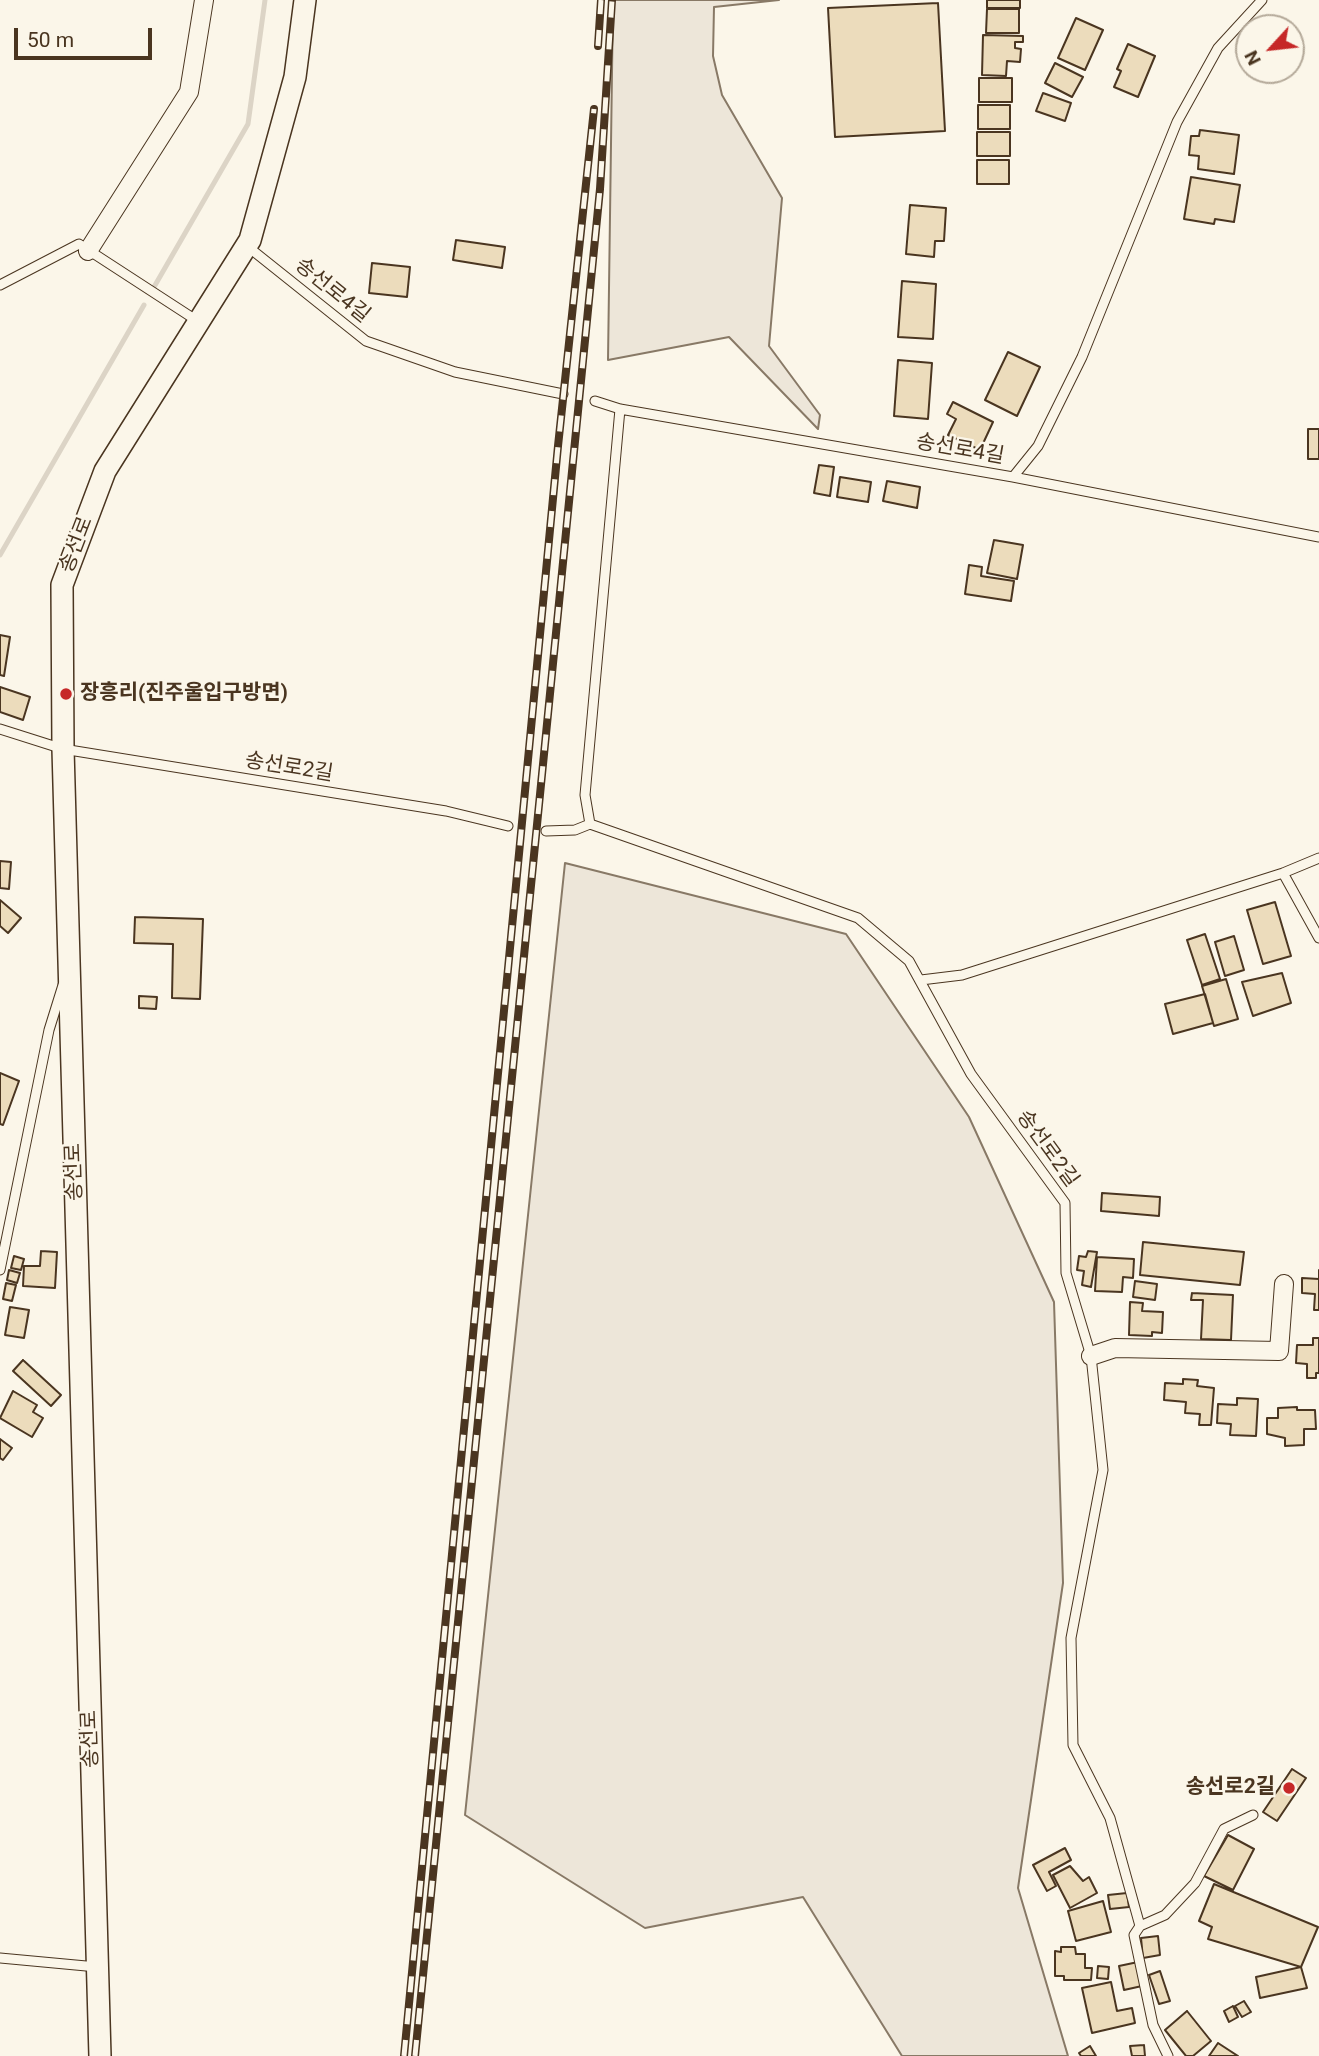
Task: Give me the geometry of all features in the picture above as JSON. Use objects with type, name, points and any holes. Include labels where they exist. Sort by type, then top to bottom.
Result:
[{"type":"street","points":[[89,251],[189,92],[204,0]]},
{"type":"street","name":"송선로","points":[[100,2056],[63,749],[62,585],[105,471],[247,246],[295,77],[305,0]]},
{"type":"street","points":[[1091,1356],[1115,1348],[1279,1352],[1284,1284]]},
{"type":"lane","points":[[1013,477],[1038,446],[1082,357],[1177,122],[1218,48],[1262,0]]},
{"type":"lane","points":[[0,285],[79,244],[199,322]]},
{"type":"lane","name":"송선로4길","points":[[247,246],[366,341],[456,372],[563,394]]},
{"type":"lane","name":"송선로4길","points":[[595,401],[620,410],[1013,477],[1319,537]]},
{"type":"lane","points":[[546,831],[575,830],[590,824],[585,795],[620,410]]},
{"type":"lane","name":"송선로2길","points":[[0,729],[63,749],[446,811],[508,825]]},
{"type":"lane","name":"송선로2길","points":[[590,824],[858,918],[909,961],[971,1074],[1065,1203],[1066,1273],[1091,1356],[1103,1470],[1071,1638],[1073,1745],[1110,1818],[1140,1926],[1134,1935],[1153,2025],[1168,2056]]},
{"type":"lane","points":[[921,980],[962,975],[1283,873],[1319,858]]},
{"type":"lane","points":[[1283,873],[1319,938]]},
{"type":"lane","points":[[0,1270],[49,1030],[69,964]]},
{"type":"lane","points":[[1140,1926],[1165,1915],[1195,1883],[1224,1829],[1253,1815]]},
{"type":"lane","points":[[0,1958],[97,1967]]},
{"type":"shaded area","points":[[613,0],[779,0],[714,7],[713,56],[722,95],[782,198],[769,346],[820,415],[818,429],[729,337],[608,360]]},
{"type":"shaded area","points":[[565,863],[846,934],[969,1117],[1054,1302],[1063,1583],[1018,1888],[1068,2056],[902,2056],[803,1897],[645,1928],[465,1815]]},
{"type":"building","points":[[987,0],[1020,0],[1020,8],[987,8]]},
{"type":"building","points":[[938,3],[945,131],[835,137],[828,8]]},
{"type":"building","points":[[987,9],[1019,9],[1019,33],[986,33]]},
{"type":"building","points":[[1076,18],[1103,30],[1085,70],[1058,58]]},
{"type":"building","points":[[983,35],[1023,36],[1023,42],[1015,42],[1015,48],[1021,49],[1020,62],[1007,61],[1006,76],[982,75]]},
{"type":"building","points":[[1128,44],[1155,56],[1138,97],[1114,87],[1121,71],[1117,69]]},
{"type":"building","points":[[1055,63],[1083,77],[1072,97],[1045,83]]},
{"type":"building","points":[[979,78],[1012,78],[1012,102],[979,102]]},
{"type":"building","points":[[1043,93],[1071,103],[1065,121],[1036,111]]},
{"type":"building","points":[[978,105],[1010,105],[1010,129],[978,129]]},
{"type":"building","points":[[1200,130],[1239,135],[1234,174],[1198,169],[1199,156],[1189,155],[1191,136],[1199,136]]},
{"type":"building","points":[[977,132],[1010,132],[1010,156],[977,156]]},
{"type":"building","points":[[977,160],[1009,160],[1009,184],[977,184]]},
{"type":"building","points":[[1191,177],[1240,185],[1234,222],[1215,219],[1214,224],[1184,219]]},
{"type":"building","points":[[910,205],[946,208],[944,241],[935,241],[934,257],[906,254]]},
{"type":"building","points":[[456,240],[505,247],[502,268],[453,260]]},
{"type":"building","points":[[372,263],[410,267],[407,297],[369,293]]},
{"type":"building","points":[[902,281],[936,284],[933,339],[898,337]]},
{"type":"building","points":[[1008,352],[1040,367],[1017,416],[985,400]]},
{"type":"building","points":[[898,360],[932,363],[928,419],[894,416]]},
{"type":"building","points":[[953,402],[993,422],[980,450],[948,435],[956,419],[947,414]]},
{"type":"building","points":[[1308,429],[1319,429],[1319,459],[1308,459]]},
{"type":"building","points":[[819,465],[834,467],[830,496],[814,493]]},
{"type":"building","points":[[840,477],[871,482],[868,502],[837,497]]},
{"type":"building","points":[[887,481],[920,487],[917,508],[883,501]]},
{"type":"building","points":[[994,540],[1023,545],[1017,579],[987,573]]},
{"type":"building","points":[[969,565],[982,567],[981,576],[1014,581],[1011,601],[965,594]]},
{"type":"building","points":[[0,635],[10,637],[4,676],[0,675]]},
{"type":"building","points":[[0,687],[30,697],[23,720],[0,712]]},
{"type":"building","points":[[0,861],[11,862],[9,889],[0,888]]},
{"type":"building","points":[[0,900],[21,918],[8,933],[0,926]]},
{"type":"building","points":[[1275,902],[1291,956],[1263,964],[1247,910]]},
{"type":"building","points":[[135,917],[203,919],[200,999],[172,998],[173,944],[134,943]]},
{"type":"building","points":[[1205,934],[1220,979],[1202,985],[1187,940]]},
{"type":"building","points":[[1234,936],[1244,970],[1225,976],[1215,942]]},
{"type":"building","points":[[1282,973],[1291,1003],[1253,1016],[1242,982]]},
{"type":"building","points":[[1226,979],[1238,1019],[1214,1026],[1202,986]]},
{"type":"building","points":[[1205,994],[1213,1023],[1173,1034],[1165,1004]]},
{"type":"building","points":[[139,996],[157,997],[156,1009],[139,1008]]},
{"type":"building","points":[[0,1073],[19,1081],[3,1125],[0,1124]]},
{"type":"building","points":[[1102,1193],[1160,1197],[1159,1216],[1101,1211]]},
{"type":"building","points":[[1143,1242],[1244,1252],[1240,1285],[1140,1275]]},
{"type":"building","points":[[41,1251],[57,1252],[55,1288],[23,1286],[24,1266],[40,1266]]},
{"type":"building","points":[[1088,1251],[1097,1252],[1091,1287],[1082,1285],[1084,1271],[1077,1270],[1079,1256],[1086,1257]]},
{"type":"building","points":[[14,1256],[24,1259],[21,1270],[11,1268]]},
{"type":"building","points":[[1097,1257],[1134,1259],[1133,1278],[1123,1277],[1122,1292],[1095,1291]]},
{"type":"building","points":[[9,1270],[20,1273],[17,1283],[7,1280]]},
{"type":"building","points":[[1302,1278],[1319,1279],[1319,1310],[1314,1310],[1315,1294],[1302,1293]]},
{"type":"building","points":[[1135,1281],[1157,1284],[1155,1300],[1133,1297]]},
{"type":"building","points":[[6,1283],[16,1285],[12,1301],[3,1299]]},
{"type":"building","points":[[1192,1293],[1233,1295],[1231,1340],[1201,1339],[1203,1300],[1191,1300]]},
{"type":"building","points":[[1130,1302],[1143,1303],[1142,1311],[1163,1312],[1162,1333],[1152,1332],[1152,1336],[1129,1335]]},
{"type":"building","points":[[10,1307],[29,1310],[24,1338],[5,1335]]},
{"type":"building","points":[[1313,1338],[1319,1338],[1319,1373],[1316,1373],[1316,1378],[1307,1378],[1307,1364],[1296,1363],[1297,1345],[1313,1345]]},
{"type":"building","points":[[23,1360],[61,1395],[51,1406],[13,1371]]},
{"type":"building","points":[[1183,1379],[1198,1380],[1197,1386],[1214,1388],[1211,1425],[1199,1425],[1200,1414],[1185,1413],[1186,1402],[1164,1400],[1165,1383],[1183,1384]]},
{"type":"building","points":[[13,1391],[37,1405],[33,1412],[43,1418],[32,1437],[0,1418]]},
{"type":"building","points":[[1237,1398],[1258,1399],[1256,1436],[1230,1435],[1231,1424],[1217,1423],[1218,1404],[1237,1405]]},
{"type":"building","points":[[1297,1407],[1297,1410],[1315,1410],[1316,1429],[1304,1429],[1304,1445],[1285,1446],[1285,1438],[1267,1434],[1267,1418],[1278,1418],[1278,1408]]},
{"type":"building","points":[[0,1439],[12,1448],[3,1460],[0,1458]]},
{"type":"building","name":"송선로2길","points":[[1292,1769],[1306,1778],[1277,1821],[1263,1812]]},
{"type":"building","points":[[1228,1835],[1254,1849],[1233,1890],[1204,1876]]},
{"type":"building","points":[[1065,1848],[1071,1860],[1049,1872],[1056,1886],[1047,1891],[1033,1865]]},
{"type":"building","points":[[1070,1866],[1083,1881],[1089,1877],[1097,1893],[1070,1908],[1053,1875]]},
{"type":"building","points":[[1214,1884],[1318,1927],[1301,1967],[1208,1939],[1212,1927],[1199,1921]]},
{"type":"building","points":[[1127,1893],[1129,1907],[1110,1909],[1108,1895]]},
{"type":"building","points":[[1103,1901],[1111,1932],[1076,1941],[1068,1911]]},
{"type":"building","points":[[1158,1936],[1160,1955],[1143,1958],[1141,1938]]},
{"type":"building","points":[[1061,1947],[1075,1947],[1076,1954],[1085,1954],[1085,1968],[1092,1968],[1091,1980],[1064,1980],[1064,1976],[1055,1976],[1055,1951],[1061,1952]]},
{"type":"building","points":[[1138,1962],[1142,1986],[1124,1990],[1119,1966]]},
{"type":"building","points":[[1098,1966],[1109,1967],[1108,1979],[1097,1978]]},
{"type":"building","points":[[1301,1967],[1307,1988],[1260,1998],[1256,1977]]},
{"type":"building","points":[[1160,1971],[1170,2001],[1159,2004],[1149,1975]]},
{"type":"building","points":[[1111,1982],[1117,2011],[1132,2008],[1135,2023],[1092,2033],[1082,1988]]},
{"type":"building","points":[[1244,2001],[1251,2012],[1242,2017],[1235,2006]]},
{"type":"building","points":[[1233,2006],[1238,2017],[1229,2022],[1224,2011]]},
{"type":"building","points":[[1187,2011],[1211,2041],[1193,2056],[1186,2056],[1165,2030]]},
{"type":"building","points":[[1218,2043],[1238,2056],[1209,2056]]},
{"type":"building","points":[[1144,2045],[1145,2056],[1132,2056],[1130,2046]]},
{"type":"building","points":[[1090,2046],[1096,2056],[1081,2056],[1079,2053]]},
{"type":"waterway","points":[[154,287],[248,124],[265,0]]},
{"type":"waterway","points":[[0,555],[144,305]]},
{"type":"railway","points":[[598,46],[601,0]]},
{"type":"railway","points":[[415,2056],[600,189],[612,0]]},
{"type":"railway","points":[[404,2056],[558,446],[594,109]]},
{"type":"place","name":"장흥리(진주울입구방면)","points":[[66,694]]},
{"type":"place","name":"송선로2길","points":[[1289,1788]]}]
